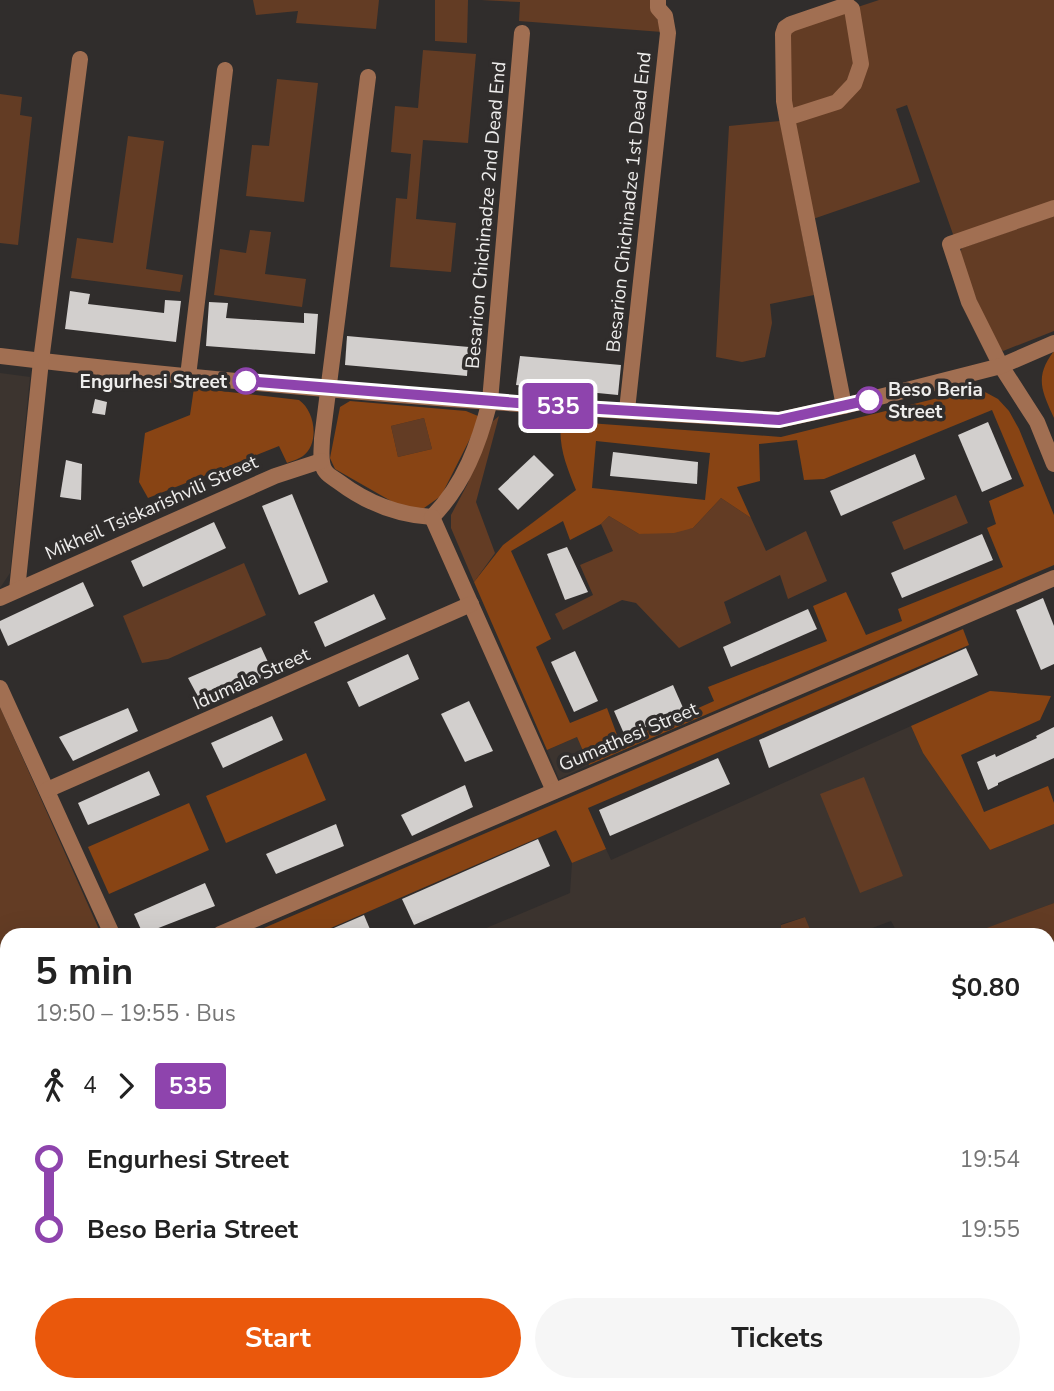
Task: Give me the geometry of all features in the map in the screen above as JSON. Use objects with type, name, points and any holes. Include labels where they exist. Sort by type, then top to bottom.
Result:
[{"type":"street","name":"Besarion Chichinadze 1st Dead End","points":[[627,410],[667,33],[665,16],[658,8],[658,0]]},
{"type":"street","points":[[787,118],[836,102],[854,84],[860,64],[852,9],[847,5],[785,28],[783,34],[784,101],[787,118],[844,406]]},
{"type":"street","name":"Besarion Chichinadze 2nd Dead End","points":[[490,401],[523,33]]},
{"type":"street","points":[[17,590],[41,361],[80,59]]},
{"type":"street","points":[[188,376],[225,70]]},
{"type":"street","points":[[368,76],[321,461],[325,471],[370,502],[413,516],[432,517],[446,503],[463,476],[476,448],[490,401]]},
{"type":"street","points":[[1054,208],[950,244],[970,302],[1001,366],[1037,422],[1054,464]]},
{"type":"street","points":[[0,356],[330,388],[779,420],[1001,366],[1054,342]]},
{"type":"street","name":"Mikheil Tsiskarishvili Street","points":[[0,598],[263,481],[321,461]]},
{"type":"street","points":[[432,517],[554,791]]},
{"type":"street","name":"Gumathesi Street","points":[[234,928],[1054,578]]},
{"type":"street","name":"Idumala Street","points":[[47,790],[471,604]]},
{"type":"street","points":[[0,688],[109,928]]},
{"type":"shaded area","points":[[253,0],[379,0],[376,29],[296,23],[298,11],[256,15]]},
{"type":"shaded area","points":[[435,0],[468,0],[467,43],[435,41]]},
{"type":"shaded area","points":[[481,0],[650,0],[662,32],[519,21],[520,2]]},
{"type":"shaded area","points":[[879,0],[1054,0],[1054,203],[954,237],[907,105],[896,109],[920,182],[813,219],[789,106],[790,32],[794,28]]},
{"type":"shaded area","points":[[423,50],[476,54],[468,143],[423,140],[416,219],[456,223],[451,272],[390,267],[396,198],[407,199],[411,154],[391,152],[395,106],[418,108]]},
{"type":"shaded area","points":[[277,79],[318,83],[304,202],[246,196],[252,145],[269,146]]},
{"type":"shaded area","points":[[0,94],[22,97],[20,115],[32,117],[18,245],[0,243]]},
{"type":"shaded area","points":[[780,121],[814,295],[770,304],[772,323],[765,357],[742,362],[716,357],[729,126]]},
{"type":"shaded area","points":[[128,136],[164,141],[146,269],[183,275],[180,292],[71,278],[77,238],[113,243]]},
{"type":"shaded area","points":[[1054,216],[1054,331],[1003,351],[994,344],[959,255],[962,248]]},
{"type":"shaded area","points":[[250,230],[271,232],[265,274],[306,279],[302,307],[214,295],[220,249],[246,253]]},
{"type":"shaded area","points":[[1054,351],[1054,418],[1043,392],[1042,377]]},
{"type":"shaded area","points":[[0,373],[30,377],[10,573],[0,588]]},
{"type":"shaded area","points":[[194,388],[299,400],[312,419],[312,443],[301,457],[287,463],[279,446],[148,498],[139,482],[145,433],[190,415]]},
{"type":"shaded area","points":[[970,390],[985,392],[998,399],[1009,411],[1054,515],[1054,565],[589,765],[577,737],[547,750],[474,582],[503,545],[576,490],[562,448],[561,421],[781,437]],"holes":[[[992,410],[1024,486],[989,501],[996,524],[987,528],[1003,567],[898,609],[902,621],[866,635],[846,592],[813,606],[827,641],[708,687],[714,701],[620,743],[607,708],[570,723],[536,647],[551,639],[511,551],[563,521],[570,540],[601,524],[609,516],[639,534],[674,533],[693,528],[721,498],[751,518],[737,487],[760,481],[759,444],[797,440],[804,480],[824,479]],[[596,441],[710,453],[705,500],[592,488]]]},
{"type":"shaded area","points":[[350,401],[466,411],[478,416],[479,421],[441,496],[424,508],[414,508],[398,505],[335,469],[330,458],[340,407]],"holes":[[[424,418],[432,449],[398,457],[391,426]]]},
{"type":"shaded area","points":[[499,416],[476,502],[495,553],[474,582],[451,528],[451,515],[467,485],[493,421]]},
{"type":"shaded area","points":[[424,418],[432,449],[398,457],[391,426]]},
{"type":"shaded area","points":[[956,495],[968,523],[904,550],[892,522]]},
{"type":"shaded area","points":[[721,498],[751,518],[766,551],[806,531],[827,581],[788,599],[780,575],[724,602],[731,623],[679,648],[636,603],[622,600],[563,630],[555,614],[593,595],[580,565],[613,551],[601,524],[609,516],[639,534],[693,528]]},
{"type":"shaded area","points":[[244,563],[266,615],[168,659],[142,663],[123,616]]},
{"type":"shaded area","points":[[963,629],[969,645],[588,808],[606,849],[572,863],[556,830],[331,928],[264,928]]},
{"type":"shaded area","points":[[990,691],[1051,696],[1040,720],[961,755],[984,812],[1048,786],[1054,803],[1054,824],[990,850],[923,753],[911,726]]},
{"type":"shaded area","points":[[0,707],[98,928],[0,928]]},
{"type":"shaded area","points":[[911,726],[923,753],[990,850],[1054,824],[1054,903],[988,928],[895,928],[891,921],[872,928],[810,928],[805,917],[781,924],[781,928],[486,928],[570,893],[572,863],[606,849],[611,860]]},
{"type":"shaded area","points":[[577,737],[589,765],[559,779],[547,750]]},
{"type":"shaded area","points":[[306,753],[326,800],[226,843],[206,796]]},
{"type":"shaded area","points":[[864,777],[903,876],[860,893],[820,794]]},
{"type":"shaded area","points":[[189,803],[209,850],[109,894],[88,847]]},
{"type":"shaded area","points":[[1054,903],[1054,928],[987,928]]},
{"type":"shaded area","points":[[805,917],[810,928],[781,928],[781,925]]},
{"type":"building","points":[[70,291],[90,294],[88,304],[164,313],[165,300],[181,301],[176,342],[65,329]]},
{"type":"building","points":[[209,302],[228,303],[226,318],[304,323],[304,313],[318,314],[315,354],[206,346]]},
{"type":"building","points":[[347,336],[469,347],[467,376],[345,365]]},
{"type":"building","points":[[520,356],[621,365],[618,395],[516,385]]},
{"type":"building","points":[[95,399],[107,402],[105,415],[92,413]]},
{"type":"building","points":[[988,422],[1012,479],[982,492],[958,435]]},
{"type":"building","points":[[613,452],[698,462],[697,484],[610,476]]},
{"type":"building","points":[[915,454],[925,479],[841,516],[830,491]]},
{"type":"building","points":[[534,455],[554,475],[518,510],[498,489]]},
{"type":"building","points":[[66,460],[82,464],[81,500],[60,497]]},
{"type":"building","points":[[292,494],[328,582],[299,595],[262,506]]},
{"type":"building","points":[[214,522],[226,548],[143,587],[131,561]]},
{"type":"building","points":[[982,534],[993,560],[902,598],[891,573]]},
{"type":"building","points":[[567,547],[588,592],[565,600],[547,554]]},
{"type":"building","points":[[83,582],[94,606],[8,646],[0,628],[0,621]]},
{"type":"building","points":[[374,594],[386,619],[325,647],[314,622]]},
{"type":"building","points":[[1043,598],[1054,626],[1054,664],[1041,670],[1016,610]]},
{"type":"building","points":[[808,609],[817,629],[731,667],[723,647]]},
{"type":"building","points":[[261,647],[273,673],[202,704],[188,678]]},
{"type":"building","points":[[966,648],[978,675],[769,768],[759,740]]},
{"type":"building","points":[[575,651],[598,701],[574,712],[551,662]]},
{"type":"building","points":[[408,654],[419,679],[359,707],[347,682]]},
{"type":"building","points":[[673,685],[684,710],[625,736],[614,711]]},
{"type":"building","points":[[469,701],[493,751],[465,762],[441,714]]},
{"type":"building","points":[[128,708],[138,731],[73,761],[59,737]]},
{"type":"building","points":[[272,716],[283,740],[223,768],[211,743]]},
{"type":"building","points":[[1054,727],[1054,758],[988,790],[977,762],[995,754],[996,757]]},
{"type":"building","points":[[718,758],[730,784],[610,836],[599,810]]},
{"type":"building","points":[[149,771],[160,795],[88,825],[78,803]]},
{"type":"building","points":[[465,785],[473,807],[412,836],[401,815]]},
{"type":"building","points":[[336,824],[344,846],[276,874],[266,854]]},
{"type":"building","points":[[538,839],[550,866],[414,925],[402,899]]},
{"type":"building","points":[[205,883],[215,906],[158,928],[140,928],[134,914]]},
{"type":"building","points":[[364,915],[369,928],[334,928]]},
{"type":"bus line","name":"535","points":[[246,381],[567,407],[779,420],[869,400]]},
{"type":"place","name":"Engurhesi Street","points":[[246,381]]},
{"type":"place","name":"Beso Beria Street","points":[[869,400]]}]
